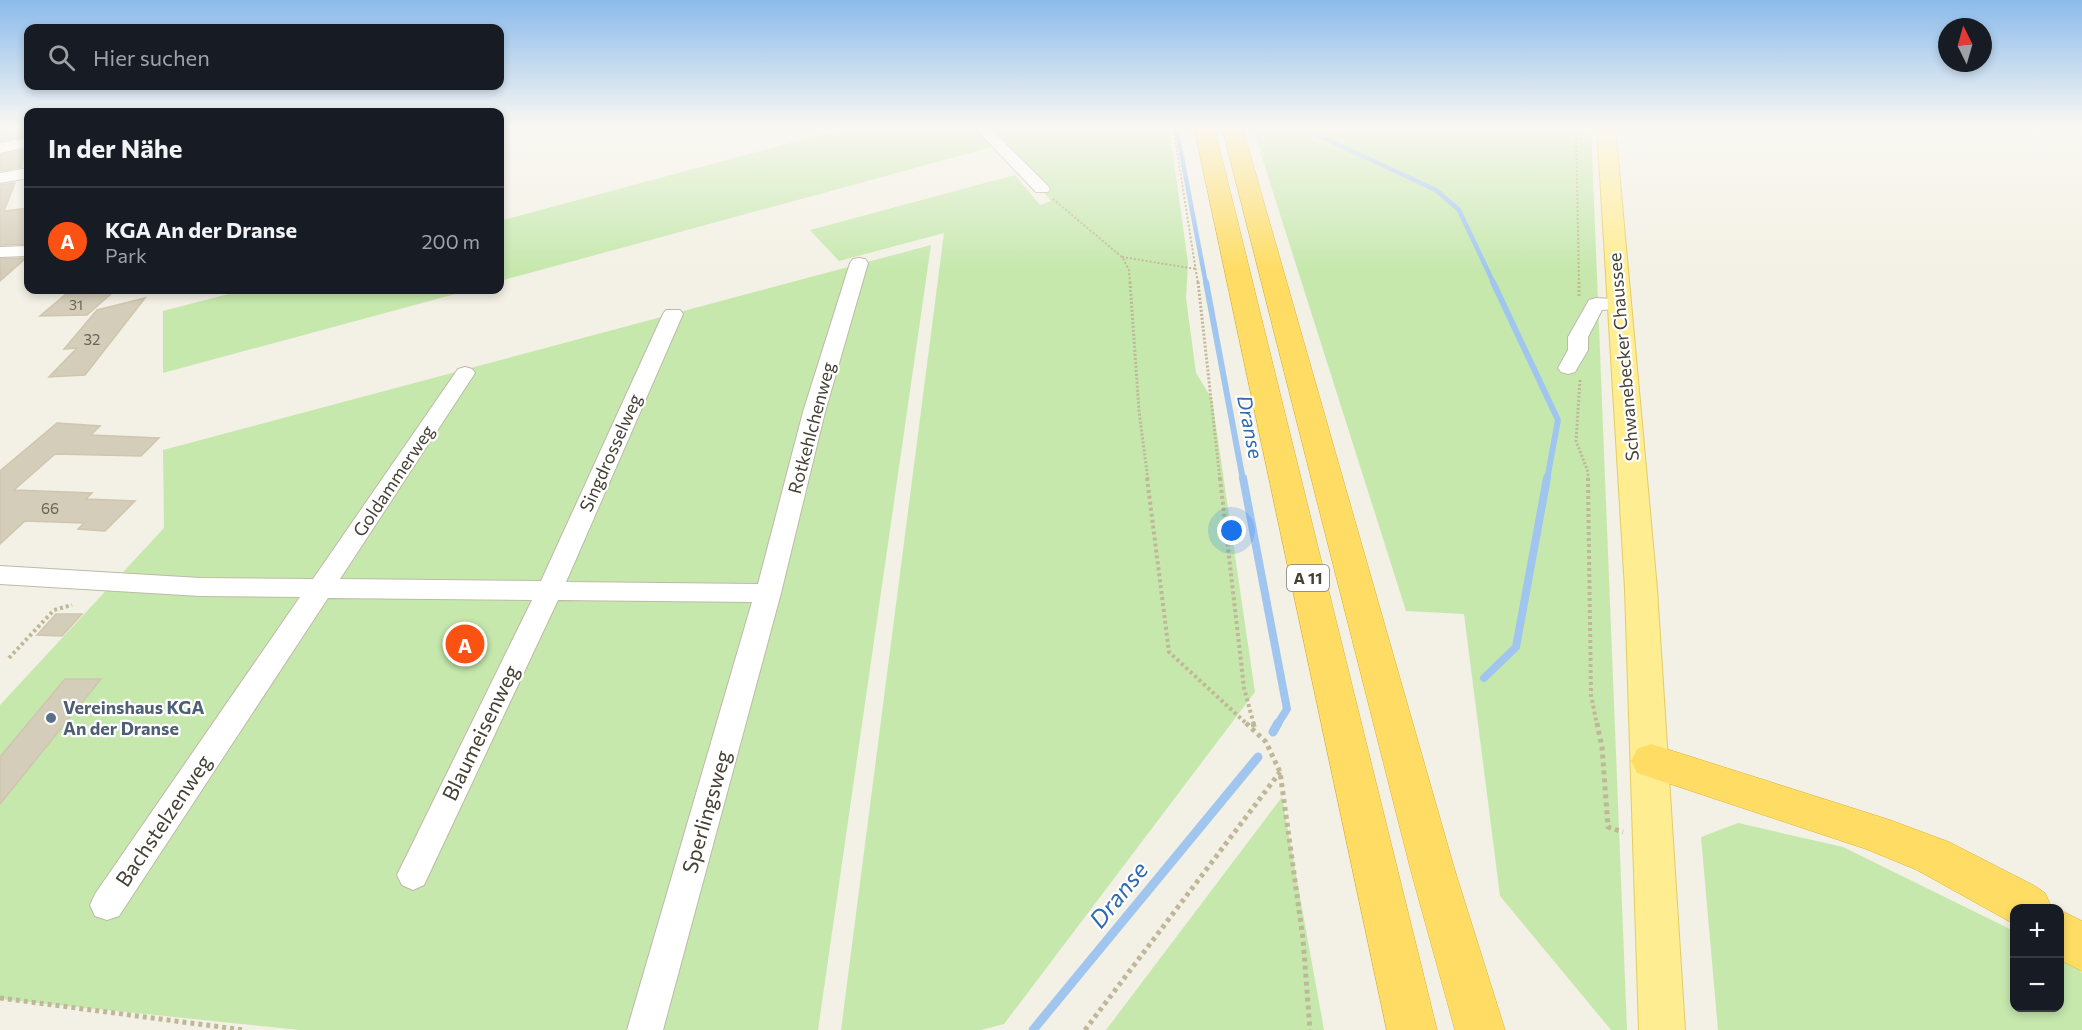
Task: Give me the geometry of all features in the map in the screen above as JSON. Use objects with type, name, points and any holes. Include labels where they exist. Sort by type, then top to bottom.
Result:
[{"type":"highway","name":"A 11","points":[[1215,174],[1412,1030]]},
{"type":"highway","name":"A 11","points":[[1245,174],[1433,871],[1480,1030]]},
{"type":"highway","points":[[1651,761],[1875,832],[1933,856],[2023,904]]},
{"type":"highway","points":[[1433,871],[1503,1030]]},
{"type":"highway","points":[[2064,935],[2082,949]]},
{"type":"main road","name":"Schwanebecker Chaussee","points":[[1609,174],[1641,589],[1651,761],[1662,1030]]},
{"type":"street","points":[[0,178],[22,174]]},
{"type":"street","points":[[1027,174],[1042,189]]},
{"type":"street","points":[[0,252],[24,252]]},
{"type":"street","name":"Rotkehlchenweg","points":[[768,593],[814,412],[859,263]]},
{"type":"street","points":[[1572,363],[1578,350],[1578,337],[1596,304],[1621,304]]},
{"type":"street","name":"Singdrosselweg","points":[[549,591],[673,314]]},
{"type":"street","name":"Goldammerweg","points":[[322,588],[465,374]]},
{"type":"street","points":[[0,575],[154,586],[768,593]]},
{"type":"street","name":"Bachstelzenweg","points":[[107,905],[322,588]]},
{"type":"street","name":"Blaumeisenweg","points":[[413,875],[549,591]]},
{"type":"street","name":"Sperlingsweg","points":[[645,1030],[768,593]]},
{"type":"path","points":[[1181,174],[1196,269],[1244,688],[1255,731]]},
{"type":"path","points":[[1577,174],[1579,303]]},
{"type":"path","points":[[1042,189],[1122,257],[1129,270],[1139,411],[1169,652],[1266,742],[1280,772],[1303,939],[1310,1030]]},
{"type":"path","points":[[1122,257],[1196,269]]},
{"type":"path","points":[[1572,363],[1580,369],[1576,441],[1588,472],[1591,695],[1602,747],[1608,827],[1654,841]]},
{"type":"path","points":[[9,658],[54,610],[72,604]]},
{"type":"path","points":[[1085,1030],[1280,772]]},
{"type":"path","points":[[0,998],[244,1030]]},
{"type":"green space","points":[[674,174],[893,174],[504,280],[504,220]]},
{"type":"green space","points":[[1028,174],[1176,174],[1188,263],[1186,298],[1196,373],[1212,399],[1255,692],[1004,1024],[981,1030],[841,1030],[944,233],[839,261],[810,230],[1015,175],[1040,205],[1051,201]]},
{"type":"green space","points":[[1267,174],[1593,174],[1627,1030],[1611,1030],[1500,896],[1464,614],[1406,611]]},
{"type":"green space","points":[[931,245],[818,1030],[300,1030],[0,999],[0,705],[164,528],[163,450]]},
{"type":"green space","points":[[229,294],[455,294],[163,373],[163,311]]},
{"type":"green space","points":[[1282,797],[1324,1030],[1106,1030]]},
{"type":"green space","points":[[1738,823],[1843,847],[2010,929],[2010,1012],[2064,1012],[2064,956],[2071,960],[2082,973],[2082,1030],[1718,1030],[1701,837]]},
{"type":"building","points":[[15,183],[4,211],[24,208],[24,244],[0,245],[0,185]]},
{"type":"building","points":[[24,258],[0,281],[0,259]]},
{"type":"building","points":[[66,294],[111,294],[87,315],[40,316]]},
{"type":"building","points":[[145,298],[85,375],[49,377],[77,348],[64,349],[97,310]]},
{"type":"building","points":[[57,423],[100,426],[91,435],[159,438],[141,456],[55,454],[14,490],[92,493],[86,499],[135,501],[105,531],[78,529],[84,523],[25,521],[0,544],[0,471]]},
{"type":"building","points":[[56,614],[82,614],[62,636],[37,635]]},
{"type":"building","name":"Vereinshaus KGA An der Dranse","points":[[65,679],[101,679],[0,804],[0,757]]},
{"type":"waterway","name":"Dranse","points":[[1185,174],[1206,284]]},
{"type":"waterway","points":[[1402,174],[1436,190],[1459,210],[1494,284]]},
{"type":"waterway","name":"Dranse","points":[[1206,282],[1243,480]]},
{"type":"waterway","points":[[1493,282],[1558,420],[1547,480]]},
{"type":"waterway","name":"Dranse","points":[[1243,478],[1287,709],[1277,725]]},
{"type":"waterway","points":[[1484,678],[1516,647],[1547,478]]},
{"type":"waterway","name":"Dranse","points":[[1273,732],[1278,723]]},
{"type":"waterway","name":"Dranse","points":[[1033,1030],[1258,757]]},
{"type":"place","name":"KGA An der Dranse","points":[[465,644]]},
{"type":"place","name":"Vereinshaus KGA An der Dranse","points":[[51,718]]}]
